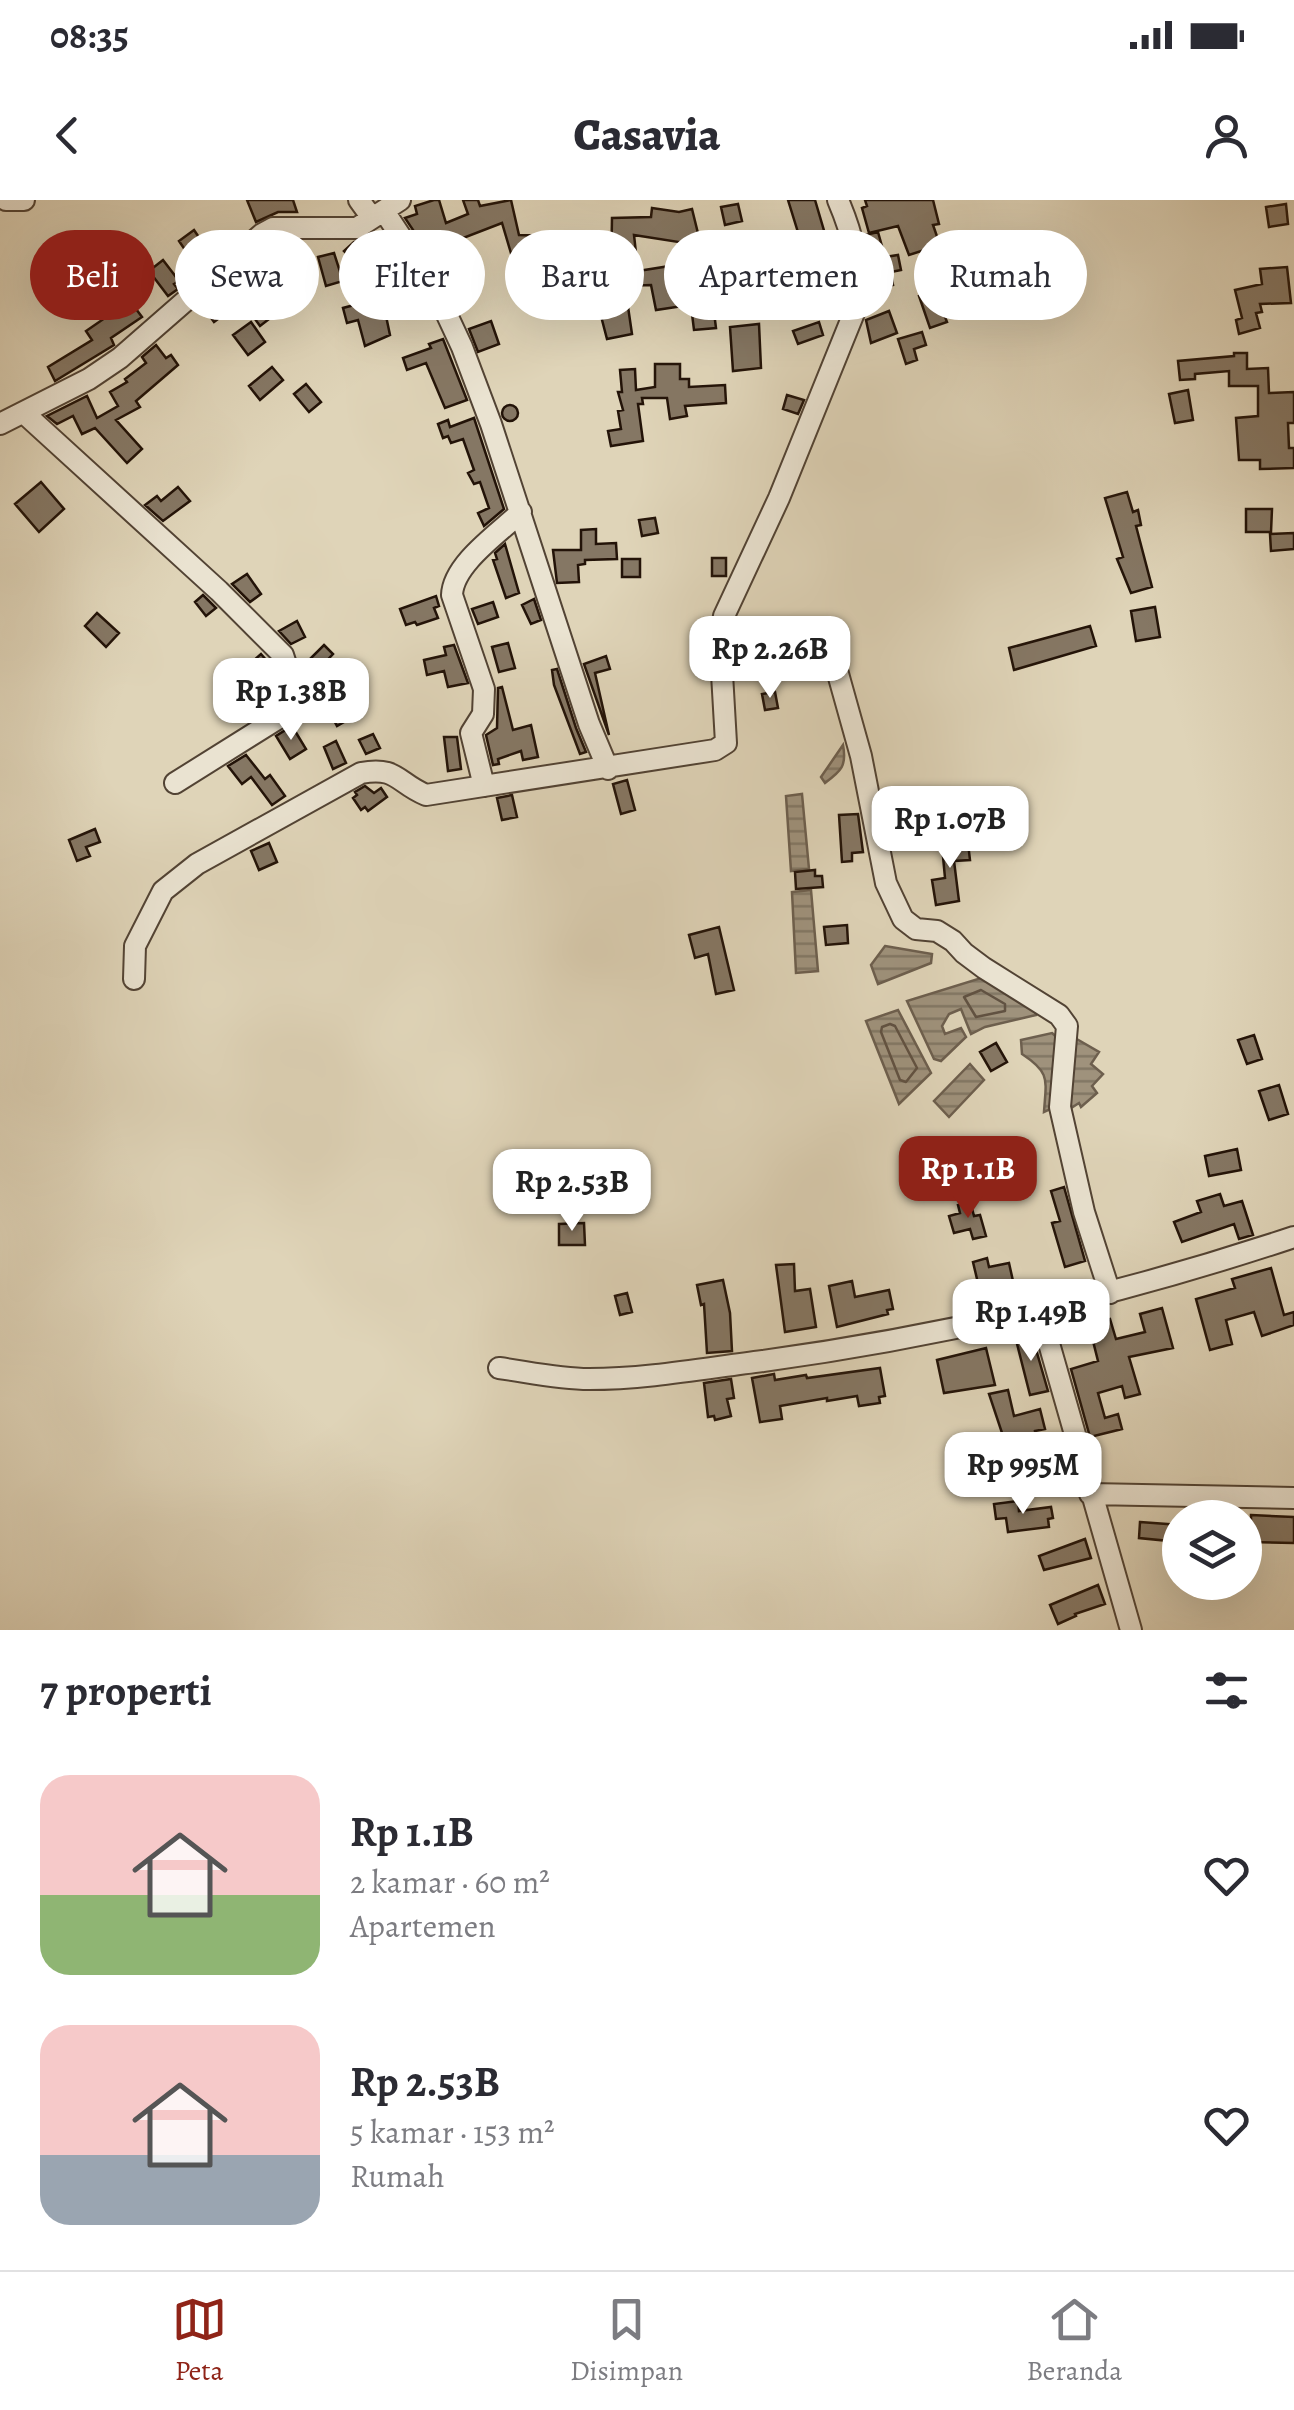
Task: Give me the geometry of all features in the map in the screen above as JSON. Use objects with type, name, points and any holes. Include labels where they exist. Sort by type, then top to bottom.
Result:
[{"type":"street","points":[[6,200],[24,200]]},
{"type":"street","points":[[359,200],[385,210],[434,287],[462,347],[589,724],[608,768]]},
{"type":"street","points":[[134,979],[134,946],[164,891],[197,864],[361,773],[380,769],[391,772],[426,795],[716,750],[726,743],[720,640],[724,616],[779,498],[858,304],[860,270],[855,244],[838,200]]},
{"type":"street","points":[[0,424],[89,379],[120,358],[262,234],[273,228],[357,228],[385,210]]},
{"type":"street","points":[[25,414],[282,655],[292,680],[290,703],[282,716],[175,783]]},
{"type":"street","points":[[484,786],[472,733],[483,714],[484,688],[452,587],[458,572],[520,512]]},
{"type":"street","points":[[828,638],[861,756],[886,883],[902,918],[916,928],[936,931],[954,941],[964,954],[1059,1015],[1067,1026],[1060,1107],[1084,1212],[1110,1293]]},
{"type":"street","points":[[499,1368],[588,1379],[684,1371],[874,1346],[1040,1312],[1178,1276],[1294,1237]]},
{"type":"street","points":[[1040,1312],[1131,1630]]},
{"type":"street","points":[[1090,1494],[1294,1498]]},
{"type":"water","points":[[843,745],[842,767],[825,783],[821,777]]},
{"type":"water","points":[[802,794],[809,869],[791,871],[786,796]]},
{"type":"water","points":[[811,890],[818,971],[796,973],[792,892]]},
{"type":"water","points":[[885,946],[932,954],[931,963],[878,984],[871,965]]},
{"type":"water","points":[[981,978],[1035,1009],[1036,1015],[971,1034],[961,1009],[949,1014],[942,1026],[945,1034],[961,1028],[966,1037],[941,1061],[934,1059],[907,1001]]},
{"type":"water","points":[[898,1010],[931,1073],[899,1104],[866,1021]]},
{"type":"water","points":[[1052,1033],[1060,1040],[1055,1107],[1044,1112],[1045,1078],[1022,1054],[1021,1040]]},
{"type":"water","points":[[1075,1038],[1099,1052],[1091,1064],[1103,1074],[1092,1086],[1097,1093],[1081,1107],[1079,1103],[1068,1110]]},
{"type":"water","points":[[970,1064],[984,1080],[949,1117],[934,1101]]},
{"type":"building","points":[[247,200],[293,200],[297,212],[278,212],[256,222]]},
{"type":"building","points":[[439,200],[446,223],[468,214],[463,200],[478,200],[480,206],[511,200],[518,230],[505,230],[505,233],[502,223],[484,230],[413,230],[405,218],[417,214],[415,206]]},
{"type":"building","points":[[788,200],[815,200],[824,230],[797,230]]},
{"type":"building","points":[[865,200],[933,200],[939,224],[933,225],[935,230],[914,230],[914,253],[909,255],[898,226],[868,230],[862,208],[867,206]]},
{"type":"building","points":[[738,204],[742,221],[725,225],[721,207]]},
{"type":"building","points":[[1286,204],[1288,224],[1269,227],[1266,207]]},
{"type":"building","points":[[652,208],[679,212],[692,209],[697,230],[664,230],[664,240],[644,237],[644,230],[612,230],[612,218],[651,217]]},
{"type":"building","points":[[334,253],[339,282],[326,286],[319,257]]},
{"type":"building","points":[[898,255],[901,270],[894,271],[894,256]]},
{"type":"building","points":[[163,260],[175,276],[175,291],[168,296],[155,279],[155,266]]},
{"type":"building","points":[[664,267],[664,309],[656,310],[651,285],[644,285],[644,270]]},
{"type":"building","points":[[1287,267],[1291,303],[1260,304],[1262,312],[1256,313],[1260,328],[1239,334],[1236,320],[1242,318],[1235,290],[1262,284],[1260,269]]},
{"type":"building","points":[[102,320],[138,320],[111,338],[114,345],[55,381],[48,367],[92,340],[86,331]]},
{"type":"building","points":[[358,320],[387,320],[390,335],[365,346]]},
{"type":"building","points":[[602,320],[630,320],[632,334],[607,339]]},
{"type":"building","points":[[693,320],[715,320],[716,328],[694,330]]},
{"type":"building","points":[[866,320],[892,320],[897,333],[871,343]]},
{"type":"building","points":[[927,320],[946,320],[947,322],[930,328]]},
{"type":"building","points":[[491,321],[499,344],[478,352],[469,329]]},
{"type":"building","points":[[251,322],[265,342],[248,355],[233,335]]},
{"type":"building","points":[[819,322],[823,335],[798,344],[793,331]]},
{"type":"building","points":[[759,324],[761,368],[733,371],[730,327]]},
{"type":"building","points":[[922,332],[926,345],[914,349],[917,360],[906,364],[898,339]]},
{"type":"building","points":[[443,339],[467,400],[445,408],[426,363],[407,370],[403,358]]},
{"type":"building","points":[[156,345],[178,365],[136,401],[140,407],[116,420],[142,449],[127,463],[95,428],[82,434],[73,416],[57,424],[47,416],[87,396],[97,418],[118,406],[110,392],[146,363],[142,357]]},
{"type":"building","points":[[1247,353],[1247,369],[1268,368],[1269,393],[1294,392],[1294,423],[1288,423],[1294,468],[1260,469],[1260,460],[1239,460],[1236,418],[1258,416],[1258,386],[1229,386],[1229,371],[1195,374],[1195,379],[1180,380],[1178,361]]},
{"type":"building","points":[[655,364],[680,364],[680,379],[689,379],[689,387],[725,385],[726,403],[685,406],[687,416],[670,419],[667,398],[642,398],[643,404],[638,404],[643,441],[611,446],[608,431],[621,429],[620,370],[635,369],[636,390],[655,387]]},
{"type":"building","points":[[272,367],[283,380],[260,400],[249,386]]},
{"type":"building","points":[[306,384],[321,402],[309,412],[294,394]]},
{"type":"building","points":[[1188,390],[1193,420],[1175,423],[1169,394]]},
{"type":"building","points":[[787,395],[804,400],[798,414],[783,409]]},
{"type":"building","points":[[510,405],[518,413],[510,421],[502,413]]},
{"type":"building","points":[[474,418],[504,509],[484,526],[478,513],[489,508],[480,482],[474,484],[468,473],[474,470],[463,439],[451,443],[448,436],[443,438],[438,424],[448,420],[450,427]]},
{"type":"building","points":[[41,482],[64,509],[39,532],[15,504]]},
{"type":"building","points":[[178,487],[190,501],[163,521],[145,505],[157,496],[161,501]]},
{"type":"building","points":[[1127,492],[1133,512],[1138,510],[1141,525],[1136,526],[1152,587],[1131,593],[1117,559],[1123,557],[1105,498]]},
{"type":"building","points":[[1246,509],[1272,509],[1271,532],[1246,532]]},
{"type":"building","points":[[655,518],[658,533],[642,536],[639,520]]},
{"type":"building","points":[[596,529],[596,544],[616,543],[617,559],[585,560],[585,564],[578,565],[579,582],[557,583],[553,550],[581,550],[581,530]]},
{"type":"building","points":[[1294,533],[1294,549],[1271,551],[1270,534]]},
{"type":"building","points":[[505,544],[519,593],[506,598],[493,560]]},
{"type":"building","points":[[712,558],[726,558],[726,576],[712,576]]},
{"type":"building","points":[[622,559],[640,559],[640,577],[622,577]]},
{"type":"building","points":[[247,574],[261,594],[250,602],[232,584]]},
{"type":"building","points":[[203,595],[216,608],[206,616],[195,602]]},
{"type":"building","points":[[436,596],[439,606],[434,608],[438,618],[406,625],[400,609]]},
{"type":"building","points":[[534,599],[541,620],[531,624],[522,605]]},
{"type":"building","points":[[493,602],[498,617],[478,624],[472,609]]},
{"type":"building","points":[[1155,607],[1160,637],[1136,641],[1131,611]]},
{"type":"building","points":[[97,613],[119,633],[106,647],[85,626]]},
{"type":"building","points":[[297,621],[305,637],[291,644],[279,631]]},
{"type":"building","points":[[1090,626],[1096,646],[1014,670],[1009,648]]},
{"type":"building","points":[[508,643],[515,668],[499,672],[492,647]]},
{"type":"building","points":[[324,645],[333,654],[316,672],[306,663]]},
{"type":"building","points":[[454,645],[468,683],[448,687],[444,671],[427,675],[424,660],[446,655],[444,647]]},
{"type":"building","points":[[261,654],[273,668],[276,679],[263,690],[258,685],[250,693],[241,683],[250,676],[244,669]]},
{"type":"building","points":[[606,656],[610,669],[595,673],[609,735],[584,664]]},
{"type":"building","points":[[557,669],[586,752],[580,754],[554,685],[552,670]]},
{"type":"building","points":[[502,687],[513,730],[531,725],[538,757],[523,760],[521,751],[498,759],[499,764],[493,765],[486,735],[497,728],[498,688]]},
{"type":"building","points":[[338,688],[351,718],[337,726],[329,711],[320,717],[312,703]]},
{"type":"building","points":[[775,692],[778,708],[765,710],[762,694]]},
{"type":"building","points":[[292,726],[306,749],[290,759],[276,736]]},
{"type":"building","points":[[373,734],[380,748],[366,754],[359,740]]},
{"type":"building","points":[[444,737],[457,737],[461,769],[448,771]]},
{"type":"building","points":[[336,741],[346,763],[333,769],[324,747]]},
{"type":"building","points":[[246,755],[265,779],[270,775],[285,796],[272,805],[251,777],[242,784],[228,766]]},
{"type":"building","points":[[627,780],[635,810],[621,814],[613,784]]},
{"type":"building","points":[[365,786],[374,793],[381,788],[387,797],[368,811],[365,807],[361,810],[353,798]]},
{"type":"building","points":[[512,795],[517,817],[502,820],[497,798]]},
{"type":"building","points":[[912,811],[914,836],[898,838],[895,813]]},
{"type":"building","points":[[858,814],[863,852],[852,853],[852,861],[842,862],[839,815]]},
{"type":"building","points":[[95,829],[100,842],[86,847],[90,856],[77,861],[69,840]]},
{"type":"building","points":[[950,834],[951,844],[968,843],[970,860],[954,861],[959,901],[936,905],[932,880],[945,878],[941,835]]},
{"type":"building","points":[[269,843],[277,862],[259,870],[251,851]]},
{"type":"building","points":[[815,870],[815,876],[822,876],[823,887],[796,889],[795,872]]},
{"type":"building","points":[[847,925],[848,943],[826,945],[824,927]]},
{"type":"building","points":[[719,927],[734,990],[716,994],[708,954],[695,958],[689,935]]},
{"type":"building","points":[[1254,1035],[1262,1059],[1247,1064],[1238,1040]]},
{"type":"building","points":[[996,1043],[1007,1062],[991,1071],[980,1052]]},
{"type":"building","points":[[1279,1085],[1288,1114],[1269,1120],[1259,1091]]},
{"type":"building","points":[[1237,1149],[1241,1170],[1209,1176],[1205,1156]]},
{"type":"building","points":[[1064,1187],[1085,1261],[1065,1267],[1052,1223],[1060,1221],[1051,1191]]},
{"type":"building","points":[[1220,1194],[1224,1206],[1242,1201],[1253,1235],[1239,1239],[1234,1224],[1182,1242],[1174,1222],[1201,1212],[1197,1201]]},
{"type":"building","points":[[970,1201],[974,1216],[980,1215],[986,1236],[973,1239],[970,1229],[954,1233],[949,1216],[960,1213],[958,1205]]},
{"type":"building","points":[[584,1223],[585,1245],[559,1245],[559,1224]]},
{"type":"building","points":[[987,1258],[989,1267],[1009,1263],[1015,1290],[981,1296],[973,1262]]},
{"type":"building","points":[[794,1264],[795,1291],[810,1289],[816,1327],[785,1332],[776,1265]]},
{"type":"building","points":[[1271,1268],[1284,1315],[1294,1312],[1294,1325],[1262,1336],[1254,1312],[1226,1320],[1232,1344],[1210,1350],[1196,1299],[1235,1288],[1232,1279]]},
{"type":"building","points":[[723,1280],[732,1351],[707,1353],[704,1304],[701,1305],[697,1285]]},
{"type":"building","points":[[852,1281],[855,1297],[889,1290],[893,1309],[887,1310],[888,1314],[837,1327],[829,1286]]},
{"type":"building","points":[[627,1293],[632,1312],[620,1315],[615,1296]]},
{"type":"building","points":[[1162,1308],[1173,1348],[1129,1357],[1140,1394],[1125,1398],[1122,1386],[1098,1393],[1105,1418],[1118,1414],[1122,1429],[1090,1437],[1071,1369],[1098,1361],[1089,1325],[1110,1319],[1116,1339],[1145,1332],[1140,1314]]},
{"type":"building","points":[[1031,1332],[1048,1391],[1030,1395],[1015,1336]]},
{"type":"building","points":[[986,1348],[995,1385],[944,1393],[937,1360]]},
{"type":"building","points":[[880,1368],[885,1396],[879,1397],[880,1403],[859,1406],[857,1396],[827,1398],[780,1406],[782,1419],[760,1422],[752,1378],[774,1374],[775,1380],[806,1375],[807,1378]]},
{"type":"building","points":[[731,1379],[734,1398],[727,1399],[731,1416],[715,1420],[714,1416],[708,1417],[704,1383]]},
{"type":"building","points":[[1008,1390],[1014,1416],[1040,1409],[1045,1429],[1035,1431],[1036,1437],[1013,1443],[1011,1434],[1003,1436],[989,1394]]},
{"type":"building","points":[[1018,1501],[1019,1511],[1051,1507],[1053,1518],[1048,1519],[1049,1527],[1008,1532],[1006,1518],[996,1519],[994,1504]]},
{"type":"building","points":[[1262,1516],[1294,1517],[1294,1543],[1262,1542]]},
{"type":"building","points":[[1140,1522],[1162,1524],[1162,1540],[1139,1538]]},
{"type":"building","points":[[1085,1539],[1091,1558],[1044,1570],[1039,1556]]},
{"type":"building","points":[[1098,1585],[1105,1604],[1058,1624],[1050,1605]]}]
